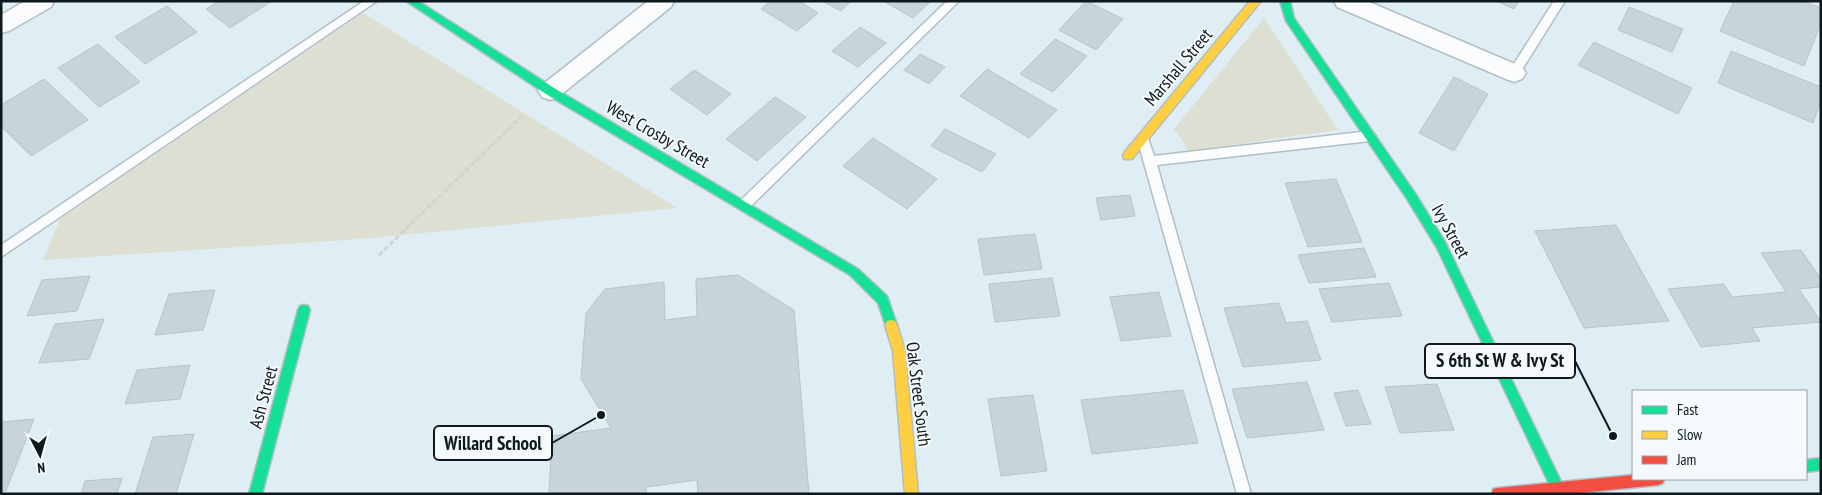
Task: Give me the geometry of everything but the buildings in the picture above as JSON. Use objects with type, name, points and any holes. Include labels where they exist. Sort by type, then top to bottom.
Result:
[{"type":"street","points":[[1,25],[43,1]]},
{"type":"street","name":"West Crosby Street","points":[[412,1],[550,91],[854,272],[883,300]]},
{"type":"street","points":[[550,91],[663,1]]},
{"type":"street","name":"Marshall Street","points":[[1128,156],[1256,1]]},
{"type":"street","name":"Ivy Street","points":[[1285,1],[1289,19],[1411,196],[1441,245],[1560,491]]},
{"type":"street","points":[[1345,1],[1514,73]]},
{"type":"street","name":"Oak Street South","points":[[883,300],[898,351],[912,494]]},
{"type":"street","name":"Ash Street","points":[[255,494],[304,310]]},
{"type":"street","points":[[1807,466],[1821,464]]},
{"type":"street","points":[[1498,494],[1560,491],[1650,480]]},
{"type":"lane","points":[[1,252],[372,1]]},
{"type":"lane","points":[[744,205],[954,1]]},
{"type":"lane","points":[[1514,73],[1560,1]]},
{"type":"lane","points":[[1149,162],[1370,136]]},
{"type":"lane","points":[[1143,138],[1244,494]]},
{"type":"path","points":[[379,255],[523,114]]},
{"type":"shaded area","points":[[363,13],[677,208],[361,239],[43,260],[60,219]]},
{"type":"shaded area","points":[[1264,18],[1338,130],[1189,151],[1174,129]]},
{"type":"traffic: fast","points":[[411,1],[550,91],[854,272],[883,300],[891,325]]},
{"type":"traffic: fast","points":[[1285,1],[1289,19],[1411,196],[1441,245],[1561,494]]},
{"type":"traffic: fast","points":[[255,494],[304,310]]},
{"type":"traffic: fast","points":[[1807,466],[1821,464]]},
{"type":"traffic: slow","points":[[1128,156],[1256,1]]},
{"type":"traffic: slow","points":[[891,325],[899,351],[912,494]]},
{"type":"traffic: jam","points":[[1498,494],[1647,480]]},
{"type":"place","name":"Willard School","points":[[601,415]]},
{"type":"place","name":"S 6th St W & Ivy St","points":[[1613,436]]}]
